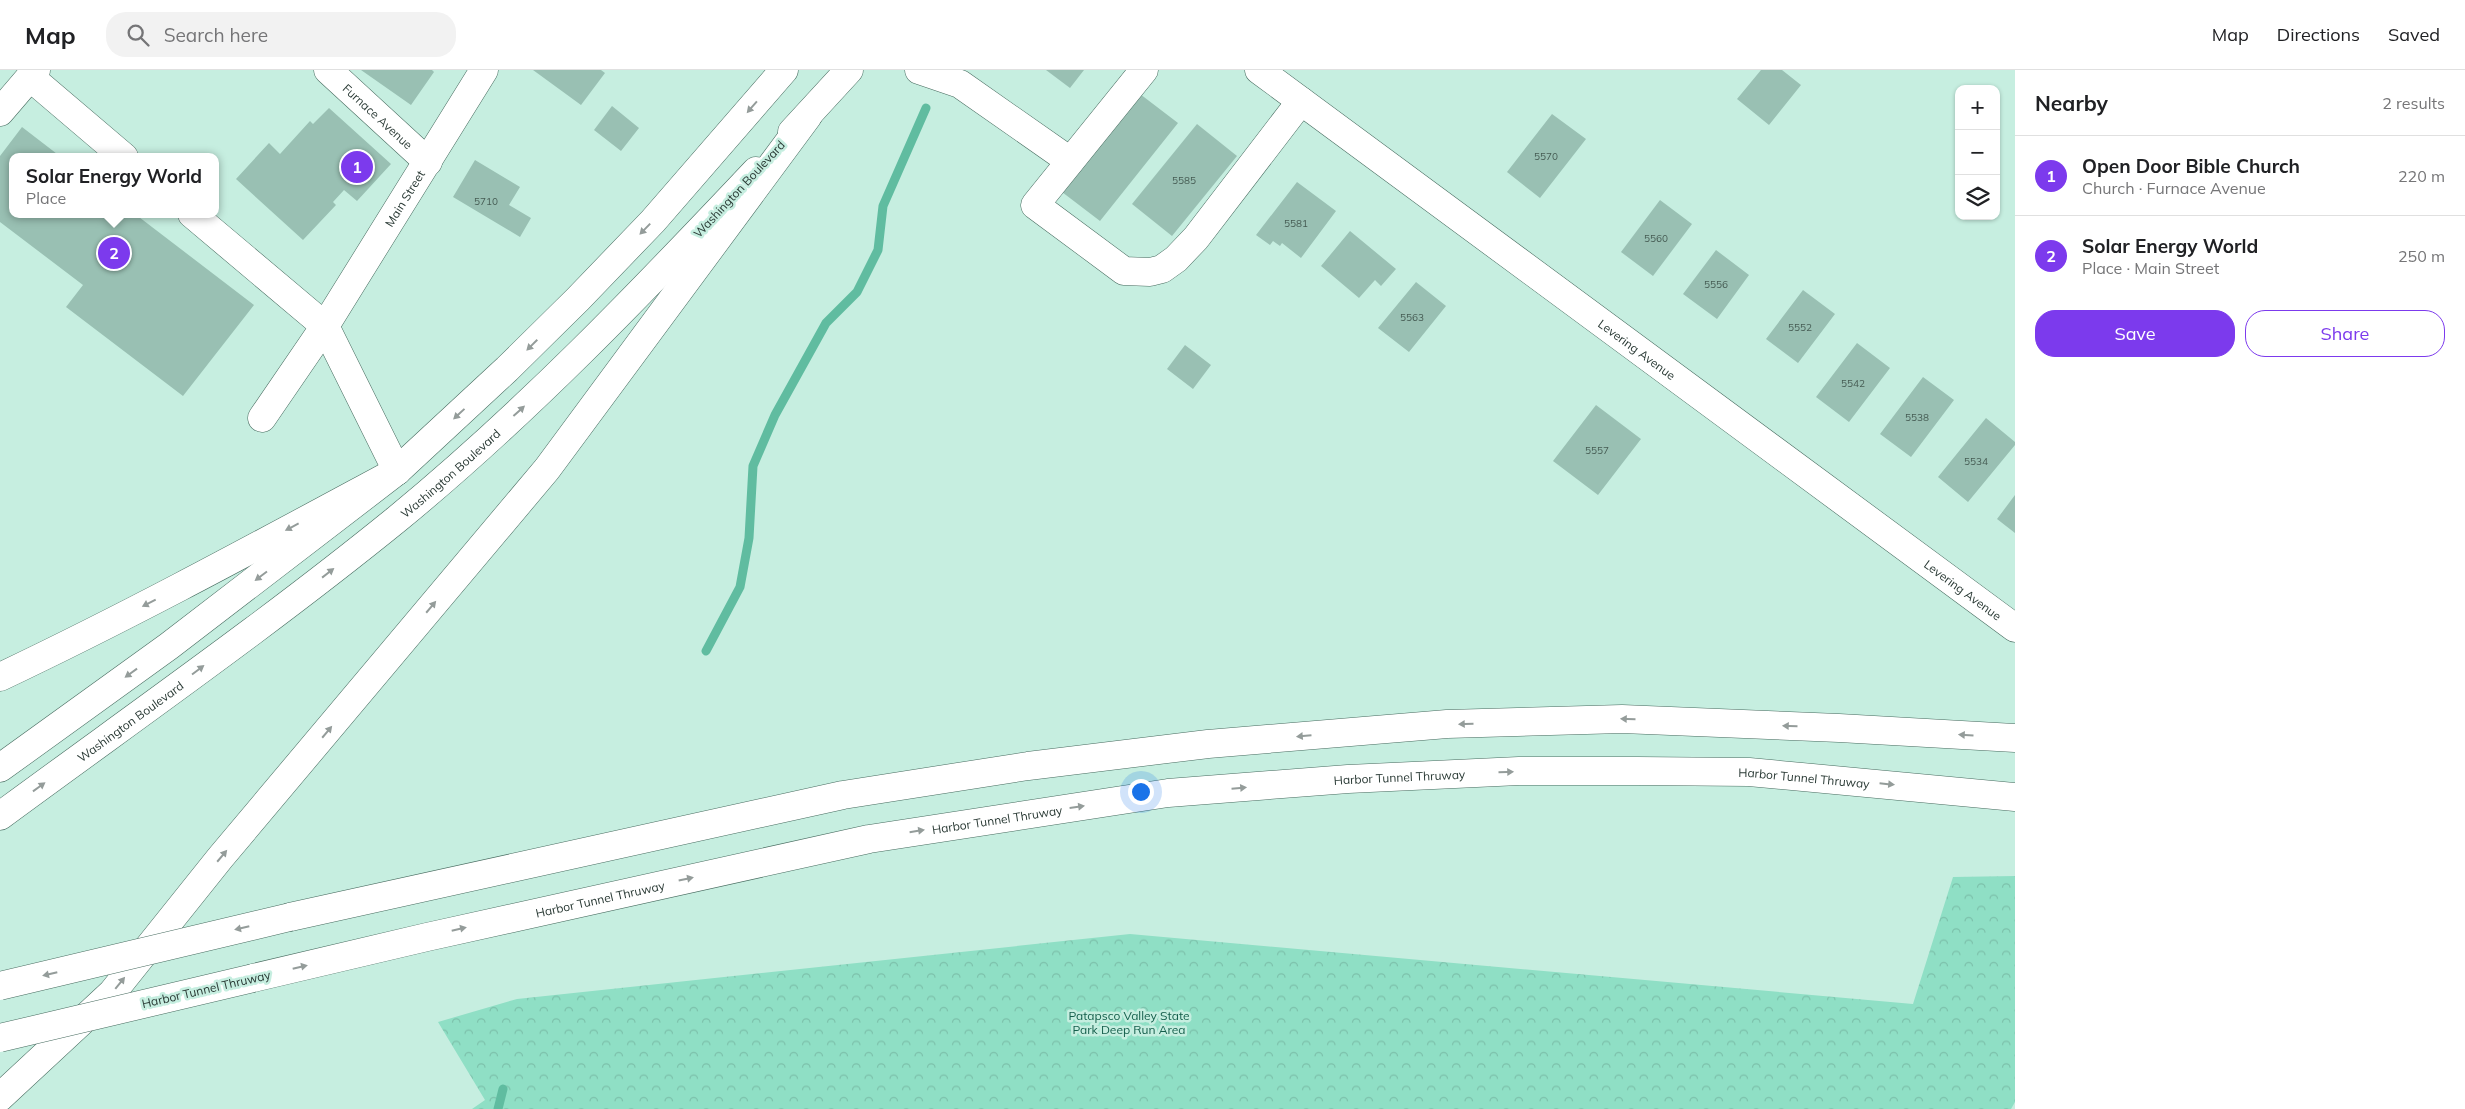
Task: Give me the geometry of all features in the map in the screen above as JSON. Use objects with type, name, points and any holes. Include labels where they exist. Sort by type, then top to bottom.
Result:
[{"type":"main road","name":"Furnace Avenue","points":[[328,70],[428,162]]},
{"type":"main road","name":"Main Street","points":[[262,418],[325,326],[484,70]]},
{"type":"main road","points":[[0,768],[169,646],[396,471],[507,369],[578,299],[653,221],[784,70]]},
{"type":"main road","name":"Washington Boulevard","points":[[0,816],[308,589],[397,519],[472,454],[630,305],[849,70]]},
{"type":"main road","points":[[919,70],[960,84],[1070,161]]},
{"type":"main road","points":[[1144,70],[1035,205],[1124,271],[1150,272],[1162,269],[1176,259],[1196,238],[1302,101]]},
{"type":"main road","name":"Levering Avenue","points":[[1261,71],[2015,628]]},
{"type":"main road","points":[[0,112],[33,74],[120,153]]},
{"type":"main road","points":[[0,1097],[112,993],[220,858],[547,469],[808,116]]},
{"type":"main road","points":[[197,218],[325,326],[396,471]]},
{"type":"main road","points":[[0,677],[78,640],[207,573],[396,471]]},
{"type":"main road","points":[[0,986],[552,857],[843,795],[1028,766],[1208,744],[1447,724],[1612,719],[1839,728],[2015,738]]},
{"type":"main road","name":"Harbor Tunnel Thruway","points":[[0,1038],[427,937],[869,839],[1168,793],[1348,779],[1519,771],[1750,772],[2015,797]]},
{"type":"green space","name":"Patapsco Valley State Park Deep Run Area","points":[[2015,876],[2015,1102],[2011,1109],[472,1109],[485,1100],[438,1022],[517,999],[1130,934],[1913,1004],[1953,877]]},
{"type":"building","points":[[361,70],[432,70],[434,72],[411,105]]},
{"type":"building","points":[[533,70],[601,70],[605,73],[581,105]]},
{"type":"building","points":[[1046,70],[1084,70],[1070,88]]},
{"type":"building","points":[[1761,70],[1782,70],[1801,85],[1769,125],[1737,99]]},
{"type":"building","points":[[1140,94],[1178,123],[1100,221],[1062,192]]},
{"type":"building","points":[[612,106],[639,128],[621,151],[594,130]]},
{"type":"building","points":[[329,108],[391,164],[357,201],[344,190],[333,202],[336,205],[303,240],[236,179],[269,143],[280,154],[310,121],[313,124]]},
{"type":"building","points":[[1552,114],[1586,139],[1540,198],[1507,172]]},
{"type":"building","points":[[1197,124],[1237,156],[1172,236],[1132,204]]},
{"type":"building","points":[[22,127],[56,153],[9,153],[9,218],[140,218],[254,305],[183,396],[66,307],[83,285],[0,222],[0,156]]},
{"type":"building","points":[[475,160],[520,187],[509,205],[531,218],[520,237],[453,197]]},
{"type":"building","points":[[1297,182],[1336,211],[1301,258],[1282,243],[1280,246],[1273,241],[1270,245],[1256,235]]},
{"type":"building","points":[[1660,200],[1692,224],[1653,276],[1621,252]]},
{"type":"building","points":[[1350,231],[1396,269],[1381,286],[1375,280],[1359,298],[1321,266]]},
{"type":"building","points":[[1716,250],[1749,275],[1717,319],[1683,294]]},
{"type":"building","points":[[1416,282],[1446,306],[1409,352],[1378,328]]},
{"type":"building","points":[[1803,290],[1835,314],[1798,363],[1766,339]]},
{"type":"building","points":[[1857,343],[1890,368],[1849,422],[1816,397]]},
{"type":"building","points":[[1185,345],[1211,365],[1193,389],[1167,369]]},
{"type":"building","points":[[1923,377],[1954,400],[1911,457],[1880,434]]},
{"type":"building","points":[[1596,405],[1641,439],[1598,495],[1553,461]]},
{"type":"building","points":[[1986,418],[2015,442],[2015,445],[1968,502],[1938,477]]},
{"type":"building","points":[[2015,495],[2015,533],[1997,519]]},
{"type":"waterway","points":[[706,651],[740,587],[749,538],[753,466],[775,415],[826,323],[857,292],[878,250],[883,206],[926,108]]},
{"type":"waterway","points":[[498,1109],[503,1089]]},
{"type":"place","name":"Open Door Bible Church","points":[[357,167]]},
{"type":"place","name":"Solar Energy World","points":[[114,253]]}]
